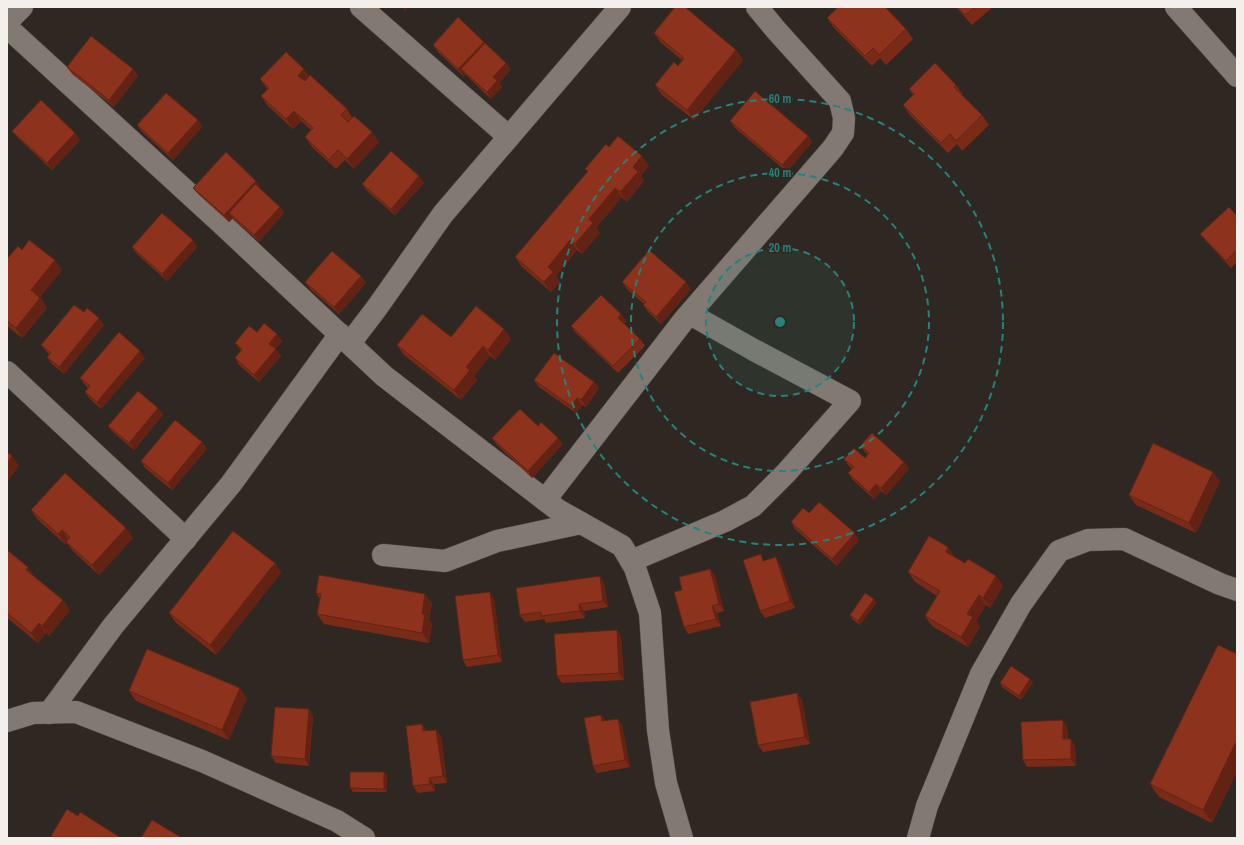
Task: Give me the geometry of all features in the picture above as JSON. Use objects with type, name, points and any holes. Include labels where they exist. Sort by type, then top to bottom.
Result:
[{"type":"street","points":[[7,22],[22,7]]},
{"type":"street","points":[[361,7],[510,137]]},
{"type":"street","points":[[49,713],[113,626],[231,484],[345,339],[376,309],[443,214],[620,7]]},
{"type":"street","points":[[545,500],[690,314],[833,148],[843,133],[844,118],[840,101],[757,7]]},
{"type":"street","points":[[1176,7],[1237,76]]},
{"type":"street","points":[[7,27],[223,225],[384,376],[558,510],[622,546],[635,568],[650,613],[658,730],[666,782],[682,838]]},
{"type":"street","points":[[631,561],[724,521],[753,506],[786,473],[850,401],[690,314]]},
{"type":"street","points":[[7,372],[186,539]]},
{"type":"street","points":[[383,556],[445,561],[497,541],[581,523]]},
{"type":"street","points":[[918,838],[927,806],[981,674],[1021,604],[1059,551],[1088,540],[1124,539],[1220,584],[1237,590]]},
{"type":"street","points":[[7,720],[33,713],[76,712],[202,761],[337,821],[364,838]]},
{"type":"building","points":[[675,7],[685,7],[736,50],[687,110],[655,85],[674,62],[678,66],[684,58],[654,33]]},
{"type":"building","points":[[838,7],[885,7],[906,29],[879,55],[873,48],[865,56],[827,18]]},
{"type":"building","points":[[957,7],[975,7],[965,15]]},
{"type":"building","points":[[458,17],[484,42],[458,69],[433,45]]},
{"type":"building","points":[[91,36],[133,69],[109,100],[67,67]]},
{"type":"building","points":[[485,43],[506,63],[493,77],[497,81],[487,92],[461,69]]},
{"type":"building","points":[[286,52],[304,69],[298,76],[305,81],[310,75],[347,109],[341,115],[348,122],[354,116],[372,132],[347,159],[338,150],[329,160],[305,137],[313,128],[294,111],[286,119],[261,96],[269,88],[260,79]]},
{"type":"building","points":[[935,63],[956,85],[954,87],[982,115],[956,141],[950,134],[941,143],[903,105],[914,94],[909,89]]},
{"type":"building","points":[[755,91],[808,136],[782,165],[730,121]]},
{"type":"building","points":[[166,93],[198,120],[168,153],[137,125]]},
{"type":"building","points":[[41,100],[75,133],[47,163],[12,131]]},
{"type":"building","points":[[618,136],[642,156],[633,167],[638,172],[620,192],[615,188],[589,219],[593,223],[575,244],[570,240],[548,267],[553,272],[544,282],[515,257],[588,171],[585,169],[606,144],[609,147]]},
{"type":"building","points":[[391,151],[419,176],[391,209],[362,184]]},
{"type":"building","points":[[226,152],[256,181],[224,215],[193,188]]},
{"type":"building","points":[[255,184],[280,207],[254,235],[229,213]]},
{"type":"building","points":[[1229,207],[1237,216],[1237,250],[1226,261],[1200,234]]},
{"type":"building","points":[[162,213],[193,240],[162,274],[132,247]]},
{"type":"building","points":[[29,240],[55,260],[31,290],[40,298],[16,328],[7,321],[7,259],[18,246],[22,250]]},
{"type":"building","points":[[649,250],[686,282],[656,317],[643,305],[646,302],[622,282]]},
{"type":"building","points":[[332,251],[361,276],[334,307],[305,282]]},
{"type":"building","points":[[601,295],[621,314],[618,318],[640,339],[613,366],[571,326]]},
{"type":"building","points":[[74,305],[84,312],[87,308],[99,318],[59,367],[47,357],[51,353],[41,345]]},
{"type":"building","points":[[476,306],[504,329],[488,350],[483,346],[466,367],[470,370],[454,390],[397,345],[422,314],[451,337]]},
{"type":"building","points":[[264,323],[277,334],[269,344],[276,349],[254,375],[235,358],[242,349],[235,343],[249,326],[257,332]]},
{"type":"building","points":[[119,332],[140,351],[97,402],[85,392],[90,386],[80,378]]},
{"type":"building","points":[[554,353],[594,382],[581,400],[577,398],[571,406],[534,380]]},
{"type":"building","points":[[138,391],[158,408],[129,443],[108,426]]},
{"type":"building","points":[[520,409],[538,426],[541,422],[558,438],[528,471],[492,438]]},
{"type":"building","points":[[175,420],[202,442],[168,483],[141,461]]},
{"type":"building","points":[[872,433],[904,462],[881,488],[876,484],[869,492],[848,473],[854,467],[844,459],[854,448],[865,458],[869,453],[860,446]]},
{"type":"building","points":[[1153,443],[1213,472],[1189,523],[1129,495]]},
{"type":"building","points":[[7,452],[12,456],[7,463]]},
{"type":"building","points":[[65,473],[126,528],[92,565],[66,542],[70,537],[62,530],[58,534],[31,510]]},
{"type":"building","points":[[819,502],[855,533],[832,559],[791,522],[803,508],[809,513]]},
{"type":"building","points":[[233,531],[275,563],[210,645],[169,613]]},
{"type":"building","points":[[929,536],[948,547],[946,552],[965,563],[968,559],[996,576],[983,598],[979,595],[967,614],[973,617],[961,637],[925,616],[940,591],[908,572]]},
{"type":"building","points":[[7,550],[28,567],[26,570],[63,600],[42,626],[39,623],[31,633],[7,613]]},
{"type":"building","points":[[761,554],[763,561],[776,557],[790,601],[760,611],[743,560]]},
{"type":"building","points":[[710,569],[719,604],[712,606],[716,619],[684,627],[674,592],[682,590],[679,577]]},
{"type":"building","points":[[319,575],[425,594],[422,614],[425,614],[422,633],[317,614],[321,594],[316,593]]},
{"type":"building","points":[[600,576],[603,601],[579,604],[580,611],[541,616],[541,612],[520,615],[516,588]]},
{"type":"building","points":[[490,592],[498,655],[463,660],[455,596]]},
{"type":"building","points":[[865,593],[874,599],[858,621],[850,615]]},
{"type":"building","points":[[617,630],[619,673],[557,676],[554,634]]},
{"type":"building","points":[[1218,645],[1237,654],[1237,740],[1203,810],[1150,784]]},
{"type":"building","points":[[147,649],[240,688],[222,730],[129,691]]},
{"type":"building","points":[[1011,666],[1030,679],[1019,696],[1000,683]]},
{"type":"building","points":[[797,693],[805,737],[758,745],[750,702]]},
{"type":"building","points":[[275,707],[309,709],[305,759],[271,756]]},
{"type":"building","points":[[601,715],[602,721],[618,719],[625,760],[593,766],[584,718]]},
{"type":"building","points":[[1063,720],[1063,739],[1071,739],[1071,759],[1023,760],[1021,722]]},
{"type":"building","points":[[422,724],[423,731],[436,730],[443,776],[429,778],[430,784],[413,786],[406,726]]},
{"type":"building","points":[[350,772],[384,772],[384,789],[350,788]]},
{"type":"building","points":[[67,809],[78,816],[80,812],[121,838],[55,838],[51,836]]},
{"type":"building","points":[[152,820],[182,838],[141,838]]}]
